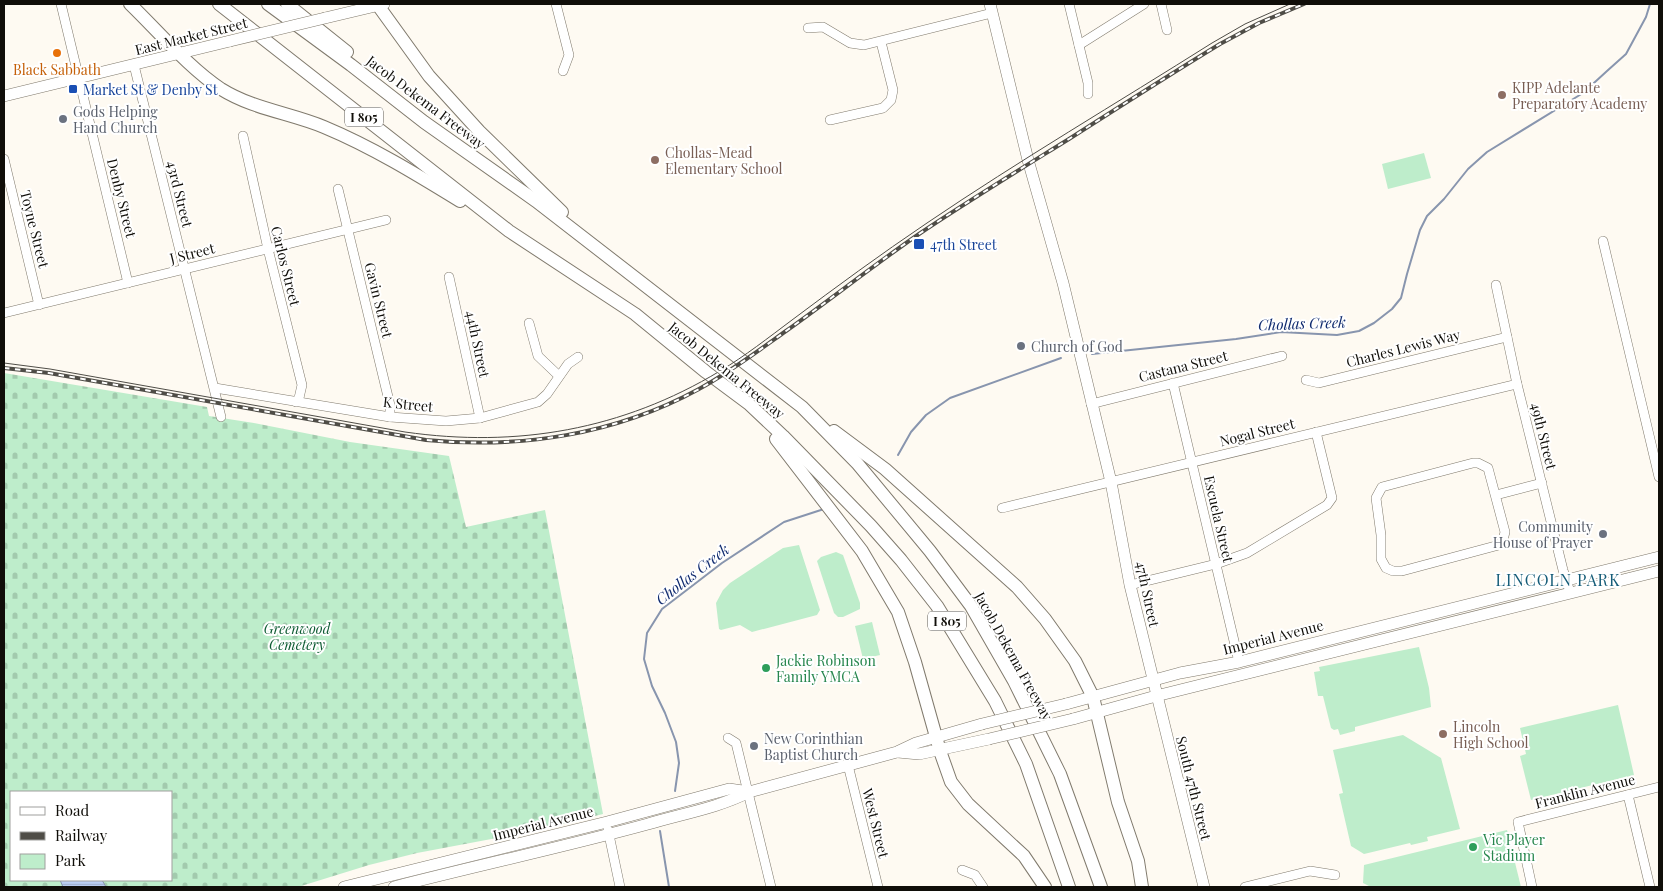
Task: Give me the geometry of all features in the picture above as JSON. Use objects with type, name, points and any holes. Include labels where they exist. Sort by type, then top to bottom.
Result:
[{"type":"highway","points":[[130,4],[180,54],[221,89],[253,105],[321,126],[370,148],[509,231]]},
{"type":"highway","name":"Jacob Dekema Freeway","points":[[219,4],[509,231],[635,314],[706,372],[749,404],[871,526],[937,606],[995,701],[1026,764],[1070,887]]},
{"type":"highway","name":"Jacob Dekema Freeway","points":[[268,4],[424,122],[536,201],[802,407],[857,463],[930,551],[971,606],[1014,681],[1060,774],[1101,887]]},
{"type":"highway","points":[[288,4],[350,54],[424,122]]},
{"type":"highway","points":[[379,4],[429,76],[467,118],[611,260]]},
{"type":"highway","points":[[749,404],[862,551],[898,612],[916,662],[936,737],[952,782],[968,804],[1024,856],[1045,887]]},
{"type":"highway","points":[[802,407],[885,469],[1016,587],[1045,619],[1075,661],[1093,697],[1118,802],[1138,861],[1142,887]]},
{"type":"main road","name":"East Market Street","points":[[4,96],[379,4]]},
{"type":"main road","name":"47th Street","points":[[991,8],[1028,160],[1063,284],[1111,482],[1130,585],[1156,696]]},
{"type":"main road","name":"Imperial Avenue","points":[[896,752],[919,754],[1073,719],[1568,586],[1659,557]]},
{"type":"main road","name":"Imperial Avenue","points":[[399,887],[609,834],[735,799],[749,792],[896,752],[916,743],[982,724],[1153,681],[1568,586],[1659,571]]},
{"type":"main road","name":"South 47th Street","points":[[1156,696],[1204,887]]},
{"type":"main road","name":"Imperial Avenue","points":[[344,887],[607,822],[729,789],[749,792]]},
{"type":"street","name":"Denby Street","points":[[61,4],[128,283]]},
{"type":"street","points":[[556,4],[569,55],[563,71]]},
{"type":"street","points":[[1068,4],[1088,83],[1088,94]]},
{"type":"street","points":[[1079,45],[1144,4]]},
{"type":"street","points":[[1161,4],[1167,30]]},
{"type":"street","points":[[808,28],[823,27],[850,43],[864,45],[880,42],[991,8]]},
{"type":"street","points":[[830,120],[883,108],[891,100],[893,90],[880,42]]},
{"type":"street","name":"43rd Street","points":[[134,65],[221,417]]},
{"type":"street","name":"Carlos Street","points":[[243,136],[268,249],[302,385],[296,402]]},
{"type":"street","name":"Toyne Street","points":[[4,159],[39,304]]},
{"type":"street","name":"Gavin Street","points":[[338,190],[390,405],[390,416]]},
{"type":"street","name":"J Street","points":[[4,313],[386,220]]},
{"type":"street","points":[[1603,241],[1659,477]]},
{"type":"street","name":"44th Street","points":[[449,277],[480,418]]},
{"type":"street","name":"49th Street","points":[[1496,285],[1517,384],[1568,586]]},
{"type":"street","points":[[530,323],[538,356],[559,376]]},
{"type":"street","name":"Charles Lewis Way","points":[[1306,380],[1319,383],[1507,337]]},
{"type":"street","name":"Castana Street","points":[[1092,404],[1282,356]]},
{"type":"street","name":"K Street","points":[[215,388],[390,416],[446,421],[480,418],[538,402],[547,394],[568,364],[578,357]]},
{"type":"street","name":"Escuela Street","points":[[1173,383],[1239,662]]},
{"type":"street","name":"Nogal Street","points":[[1002,508],[1517,384]]},
{"type":"street","points":[[1130,585],[1216,564],[1247,553],[1328,505],[1332,498],[1316,432]]},
{"type":"street","points":[[1478,463],[1488,468],[1496,495],[1505,532],[1503,540],[1494,548],[1402,572],[1386,568],[1381,559],[1381,535],[1376,498],[1382,486],[1478,463]]},
{"type":"street","points":[[1496,495],[1542,484]]},
{"type":"street","points":[[728,738],[736,744],[771,887]]},
{"type":"street","name":"West Street","points":[[848,765],[878,887]]},
{"type":"street","name":"Franklin Avenue","points":[[1532,887],[1518,822],[1659,787]]},
{"type":"street","points":[[1628,795],[1650,887]]},
{"type":"street","points":[[607,822],[620,887]]},
{"type":"street","points":[[962,870],[976,875],[983,887]]},
{"type":"street","points":[[1245,887],[1310,871],[1336,874]]},
{"type":"green space","points":[[1424,153],[1431,178],[1388,189],[1382,164]]},
{"type":"green space","name":"Greenwood Cemetery","points":[[4,373],[207,407],[209,416],[350,442],[449,456],[466,527],[545,510],[603,814],[534,831],[417,853],[369,865],[298,887],[4,887]]},
{"type":"green space","points":[[799,545],[820,610],[817,615],[752,632],[740,625],[719,629],[716,603],[723,590],[730,583],[783,548]]},
{"type":"green space","points":[[836,552],[843,555],[860,603],[860,609],[843,617],[838,617],[834,613],[817,561],[821,557]]},
{"type":"green space","points":[[872,622],[880,655],[863,659],[855,626]]},
{"type":"green space","points":[[1419,647],[1429,688],[1431,707],[1355,727],[1355,731],[1340,735],[1338,729],[1334,730],[1331,728],[1323,696],[1318,696],[1314,672],[1320,671],[1319,667]]},
{"type":"green space","points":[[1618,705],[1634,775],[1531,800],[1520,756],[1526,754],[1520,728]]},
{"type":"green space","points":[[1403,735],[1441,758],[1460,829],[1427,837],[1428,841],[1411,845],[1410,843],[1364,854],[1351,846],[1339,794],[1343,793],[1333,750]]},
{"type":"green space","name":"Vic Player Stadium","points":[[1507,830],[1521,887],[1371,887],[1363,883],[1364,865]]},
{"type":"water","points":[[60,881],[103,881],[106,887],[63,887]]},
{"type":"waterway","name":"Chollas Creek","points":[[1092,354],[1236,339],[1281,332],[1337,335],[1359,331],[1374,323],[1392,309],[1401,298],[1420,230],[1427,216],[1444,199],[1468,169],[1487,152],[1583,93],[1626,54],[1646,17],[1650,4]]},
{"type":"waterway","points":[[898,455],[911,432],[926,415],[950,398],[1061,358]]},
{"type":"waterway","name":"Chollas Creek","points":[[675,791],[679,763],[676,742],[652,686],[644,659],[647,633],[662,609],[722,563],[784,522],[824,509]]},
{"type":"waterway","points":[[660,831],[669,887]]},
{"type":"tram line","points":[[4,363],[50,369],[405,432],[447,436],[488,438],[528,435],[568,430],[607,420],[645,408],[683,391],[720,371],[927,223],[997,177],[1212,43],[1245,24],[1290,4]]},
{"type":"railway","points":[[4,368],[49,373],[426,440],[461,442],[532,440],[600,428],[634,418],[667,405],[699,389],[765,346],[919,234],[975,198],[1220,44],[1259,23],[1304,4]]},
{"type":"place","name":"Black Sabbath","points":[[57,53]]},
{"type":"place","name":"Market St & Denby St","points":[[73,89]]},
{"type":"place","name":"KIPP Adelante Preparatory Academy","points":[[1502,95]]},
{"type":"place","name":"Gods Helping Hand Church","points":[[63,119]]},
{"type":"place","name":"Chollas-Mead Elementary School","points":[[655,160]]},
{"type":"place","name":"47th Street","points":[[919,244]]},
{"type":"place","name":"Church of God","points":[[1021,346]]},
{"type":"place","name":"Community House of Prayer","points":[[1603,534]]},
{"type":"place","name":"Jackie Robinson Family YMCA","points":[[766,668]]},
{"type":"place","name":"Lincoln High School","points":[[1443,734]]},
{"type":"place","name":"New Corinthian Baptist Church","points":[[754,746]]},
{"type":"place","name":"Vic Player Stadium","points":[[1473,847]]},
{"type":"district","name":"LINCOLN PARK","points":[[1558,579]]}]
